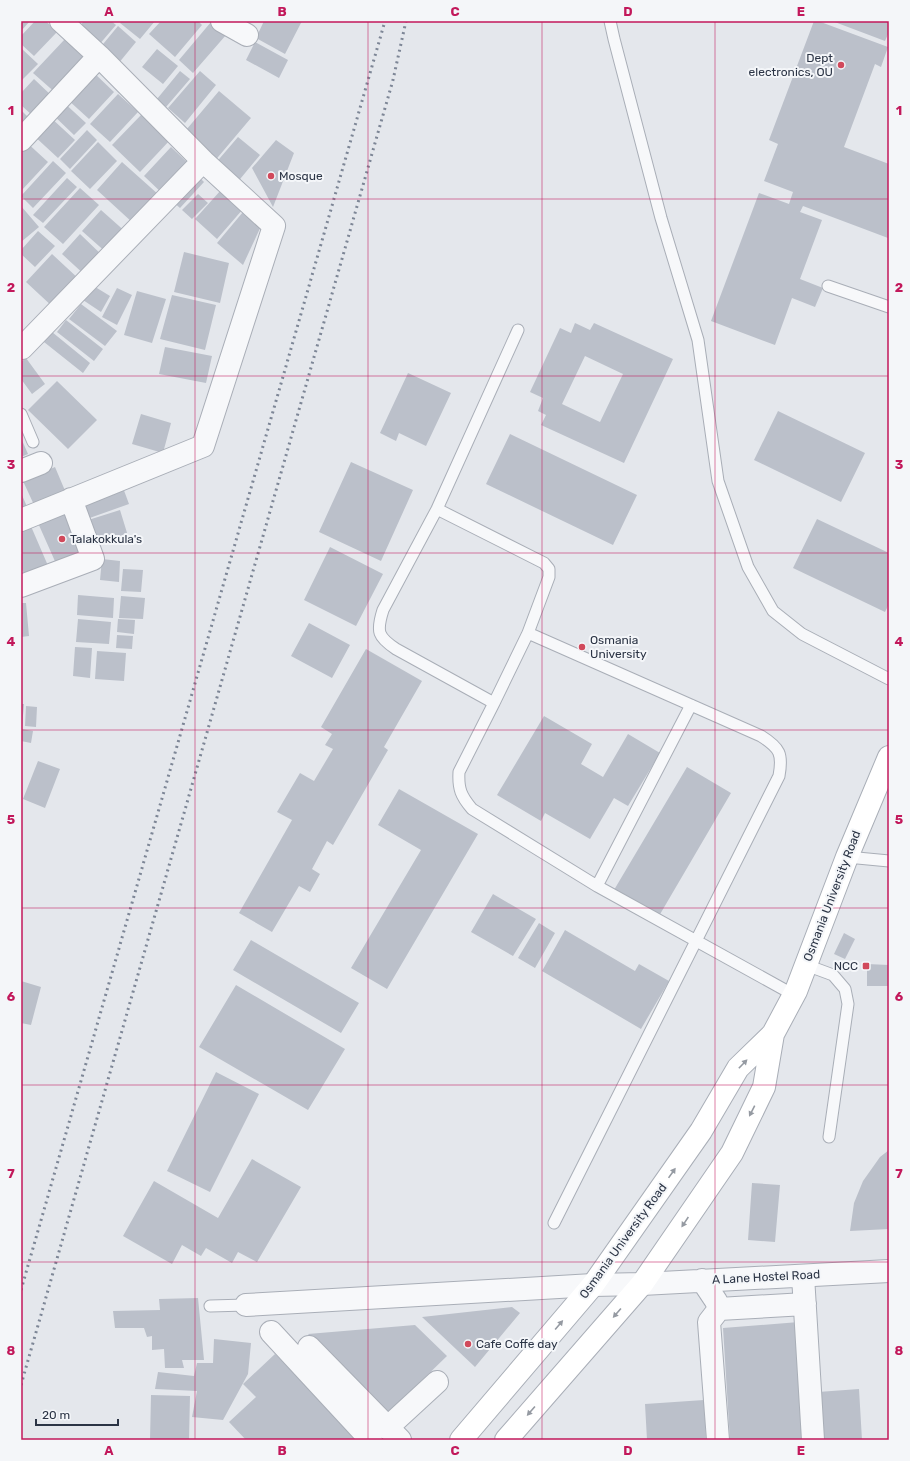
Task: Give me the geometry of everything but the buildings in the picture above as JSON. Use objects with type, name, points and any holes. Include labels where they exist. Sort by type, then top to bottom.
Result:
[{"type":"main road","name":"Osmania University Road","points":[[462,1440],[593,1285],[701,1131],[738,1068],[772,1034],[794,995],[847,857],[889,757]]},
{"type":"main road","name":"Osmania University Road","points":[[506,1440],[642,1284],[732,1153],[764,1087],[772,1034]]},
{"type":"street","points":[[222,21],[247,35]]},
{"type":"street","points":[[21,520],[203,446],[274,226],[203,161],[67,23]]},
{"type":"street","points":[[21,140],[99,56]]},
{"type":"street","points":[[22,348],[203,161]]},
{"type":"street","points":[[21,471],[42,463]]},
{"type":"street","points":[[21,586],[93,559],[71,499]]},
{"type":"street","name":"A Lane Hostel Road","points":[[246,1305],[593,1285],[642,1284],[889,1271]]},
{"type":"street","points":[[803,1276],[813,1440]]},
{"type":"street","points":[[702,1280],[716,1301],[719,1309]]},
{"type":"street","points":[[719,1309],[805,1304]]},
{"type":"street","points":[[718,1440],[710,1322],[719,1309]]},
{"type":"street","points":[[271,1332],[386,1436]]},
{"type":"street","points":[[308,1347],[386,1436]]},
{"type":"street","points":[[386,1436],[437,1382]]},
{"type":"lane","points":[[610,21],[661,218],[698,340],[718,481],[748,567],[773,610],[802,634],[889,680]]},
{"type":"lane","points":[[828,286],[889,307]]},
{"type":"lane","points":[[494,703],[396,649],[385,642],[378,633],[379,622],[383,610],[437,509],[518,330]]},
{"type":"lane","points":[[21,414],[34,442]]},
{"type":"lane","points":[[437,509],[544,563],[549,569],[549,577],[528,633],[459,772],[458,784],[460,793],[472,809],[597,886],[794,995]]},
{"type":"lane","points":[[528,633],[734,723],[772,742],[780,753],[778,776],[554,1223]]},
{"type":"lane","points":[[597,886],[691,705]]},
{"type":"lane","points":[[847,857],[889,861]]},
{"type":"lane","points":[[806,965],[833,975],[845,989],[848,1004],[829,1136]]},
{"type":"lane","points":[[210,1306],[246,1305]]},
{"type":"railway","points":[[21,1290],[385,21]]},
{"type":"railway","points":[[21,1385],[393,80],[406,21]]},
{"type":"place","name":"Dept electronics, OU","points":[[841,65]]},
{"type":"place","name":"Mosque","points":[[271,176]]},
{"type":"place","name":"Talakokkula's","points":[[62,539]]},
{"type":"place","name":"Osmania University","points":[[582,647]]},
{"type":"place","name":"NCC","points":[[866,966]]},
{"type":"place","name":"Cafe Coffe day","points":[[468,1344]]}]
